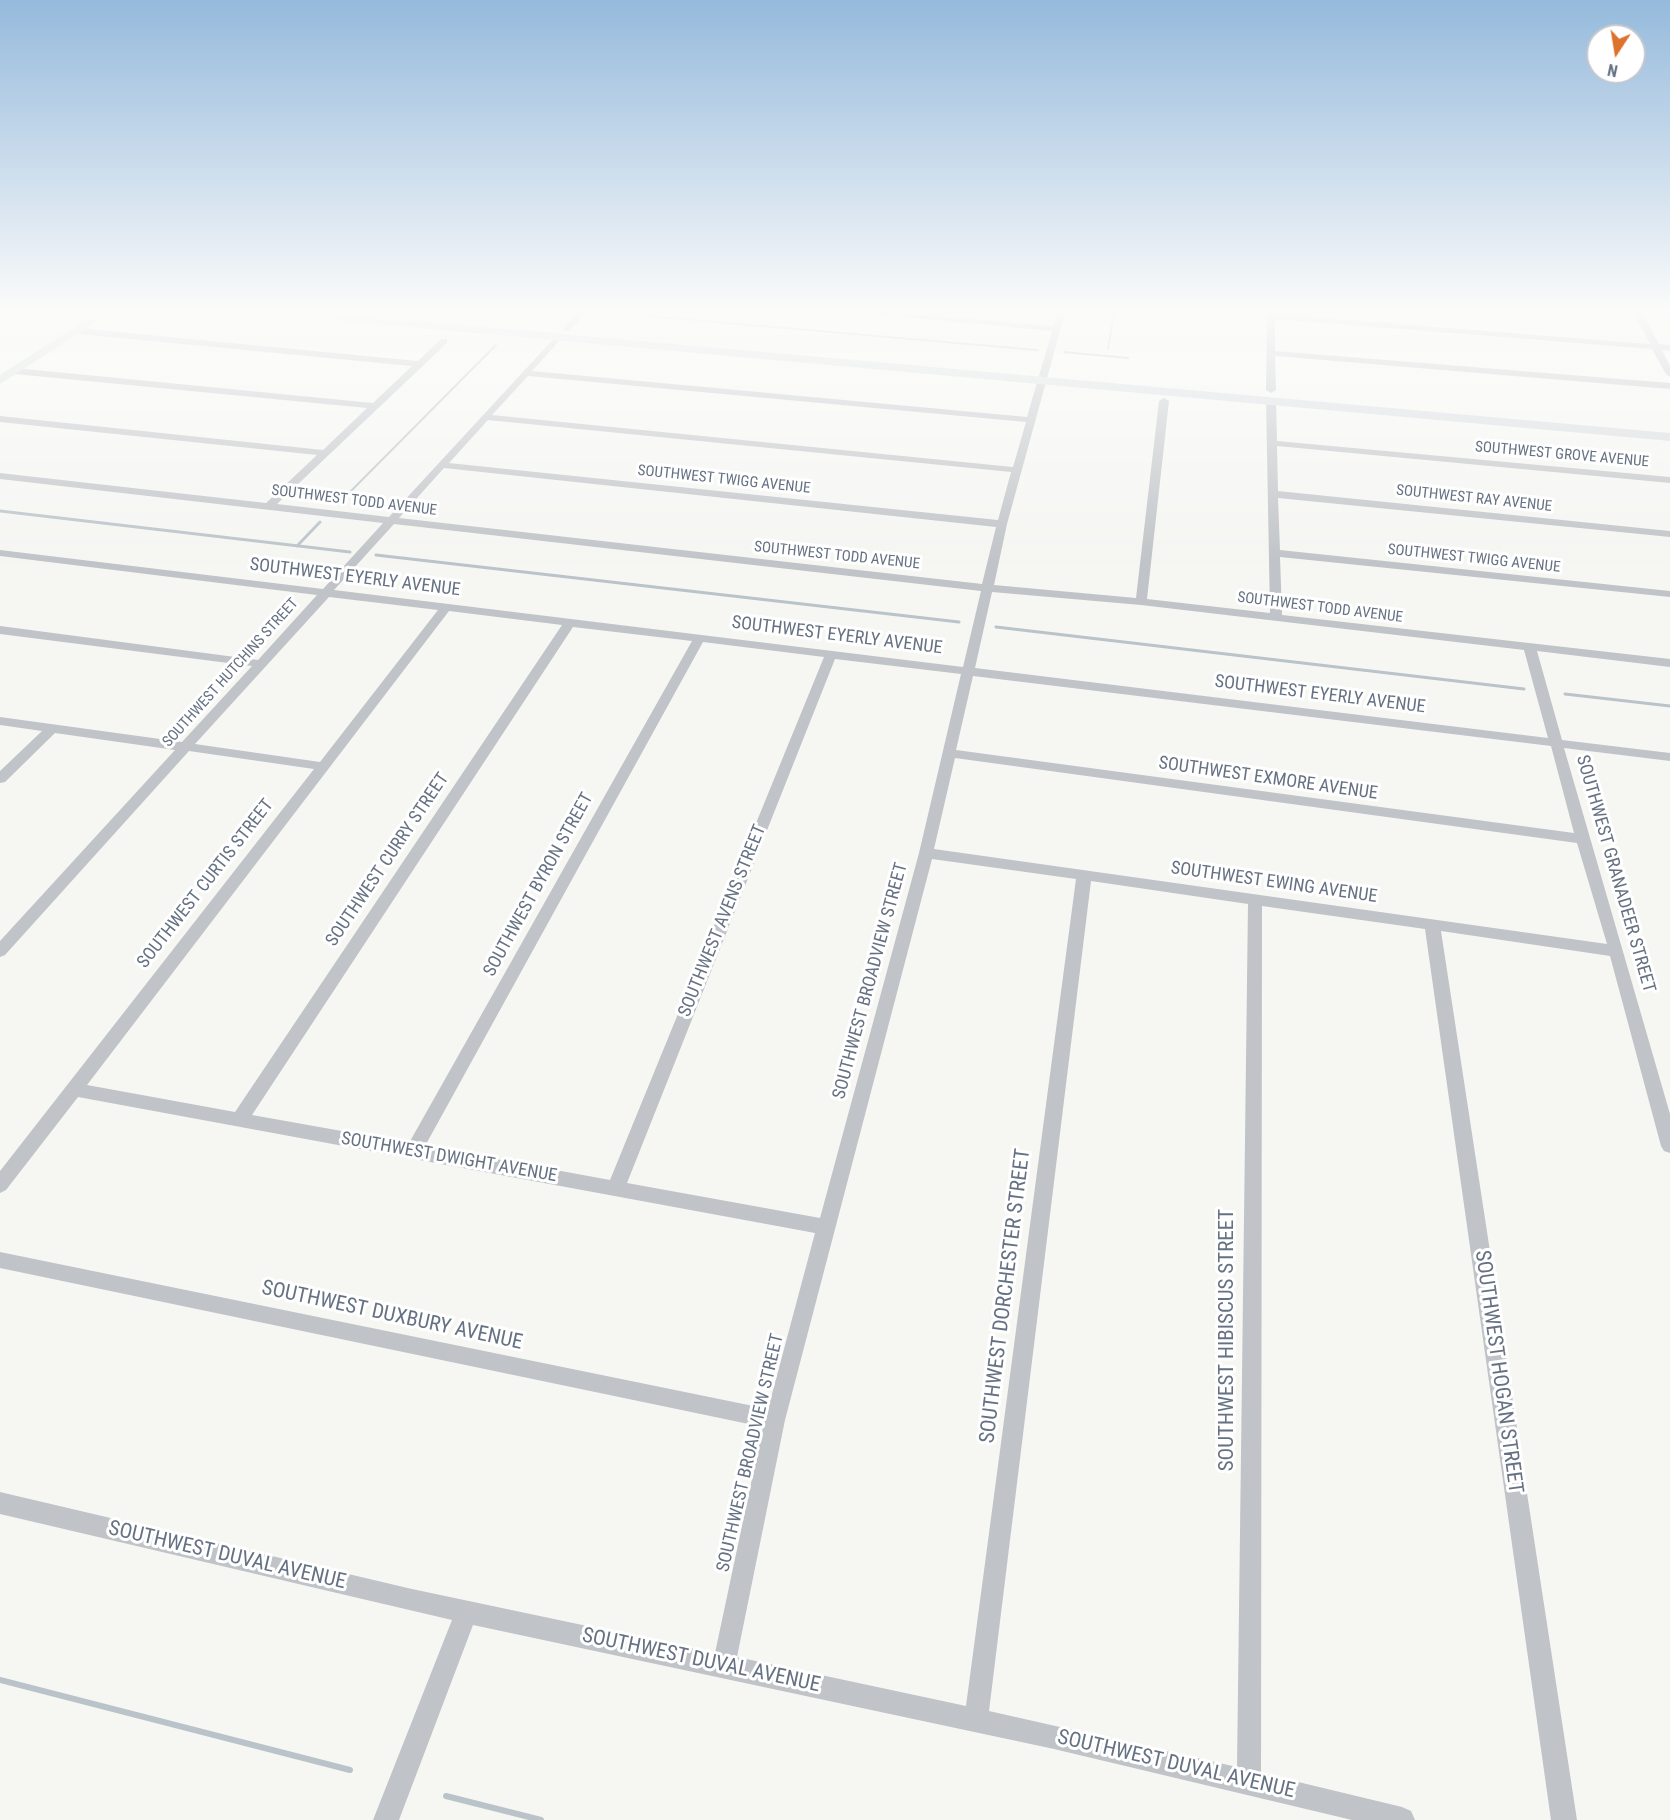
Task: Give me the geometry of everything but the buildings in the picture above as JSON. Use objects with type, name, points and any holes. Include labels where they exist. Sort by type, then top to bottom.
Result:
[{"type":"main road","points":[[1248,394],[1670,426]]},
{"type":"main road","points":[[1271,396],[1670,437]]},
{"type":"street","points":[[251,394],[375,406]]},
{"type":"street","points":[[269,506],[388,394]]},
{"type":"street","name":"SOUTHWEST HUTCHINS STREET","points":[[0,951],[506,394]]},
{"type":"street","points":[[751,394],[1032,420]]},
{"type":"street","name":"SOUTHWEST BROADVIEW STREET","points":[[724,1665],[775,1420],[926,853],[1002,524],[1040,394]]},
{"type":"street","points":[[1271,396],[1276,618]]},
{"type":"street","points":[[1141,602],[1164,401]]},
{"type":"street","points":[[485,417],[1017,470]]},
{"type":"street","points":[[0,419],[326,453]]},
{"type":"street","name":"SOUTHWEST GROVE AVENUE","points":[[1272,443],[1670,480]]},
{"type":"street","name":"SOUTHWEST TWIGG AVENUE","points":[[442,465],[1002,524]]},
{"type":"street","name":"SOUTHWEST TODD AVENUE","points":[[0,476],[1670,663]]},
{"type":"street","name":"SOUTHWEST RAY AVENUE","points":[[1274,494],[1670,534]]},
{"type":"street","name":"SOUTHWEST EYERLY AVENUE","points":[[0,553],[967,669],[1670,757]]},
{"type":"street","name":"SOUTHWEST TWIGG AVENUE","points":[[1275,553],[1670,594]]},
{"type":"street","name":"SOUTHWEST CURTIS STREET","points":[[0,1185],[446,607]]},
{"type":"street","name":"SOUTHWEST CURRY STREET","points":[[239,1120],[570,622]]},
{"type":"street","points":[[0,630],[261,664]]},
{"type":"street","name":"SOUTHWEST BYRON STREET","points":[[413,1152],[700,637]]},
{"type":"street","name":"SOUTHWEST GRANADEER STREET","points":[[1530,648],[1670,1146]]},
{"type":"street","name":"SOUTHWEST AVENS STREET","points":[[615,1189],[831,654]]},
{"type":"street","points":[[0,721],[322,766]]},
{"type":"street","points":[[0,779],[52,729]]},
{"type":"street","name":"SOUTHWEST EXMORE AVENUE","points":[[948,753],[1583,840]]},
{"type":"street","name":"SOUTHWEST EWING AVENUE","points":[[926,853],[1617,951]]},
{"type":"street","name":"SOUTHWEST DORCHESTER STREET","points":[[976,1720],[1084,877]]},
{"type":"street","name":"SOUTHWEST HIBISCUS STREET","points":[[1249,1780],[1255,899]]},
{"type":"street","name":"SOUTHWEST HOGAN STREET","points":[[1432,925],[1564,1820]]},
{"type":"street","name":"SOUTHWEST DWIGHT AVENUE","points":[[73,1089],[826,1227]]},
{"type":"street","name":"SOUTHWEST DUXBURY AVENUE","points":[[0,1260],[775,1420]]},
{"type":"street","name":"SOUTHWEST DUVAL AVENUE","points":[[0,1503],[467,1612],[724,1665],[1249,1780],[1402,1820]]},
{"type":"street","points":[[386,1820],[467,1612]]},
{"type":"waterway","points":[[348,494],[447,394]]},
{"type":"waterway","points":[[338,504],[348,494]]},
{"type":"waterway","points":[[0,511],[297,546]]},
{"type":"waterway","points":[[297,546],[320,522]]},
{"type":"waterway","points":[[297,546],[350,552]]},
{"type":"waterway","points":[[376,555],[959,622]]},
{"type":"waterway","points":[[996,627],[1524,689]]},
{"type":"waterway","points":[[1565,694],[1670,706]]},
{"type":"waterway","points":[[0,1680],[350,1770]]},
{"type":"waterway","points":[[446,1796],[541,1820]]}]
